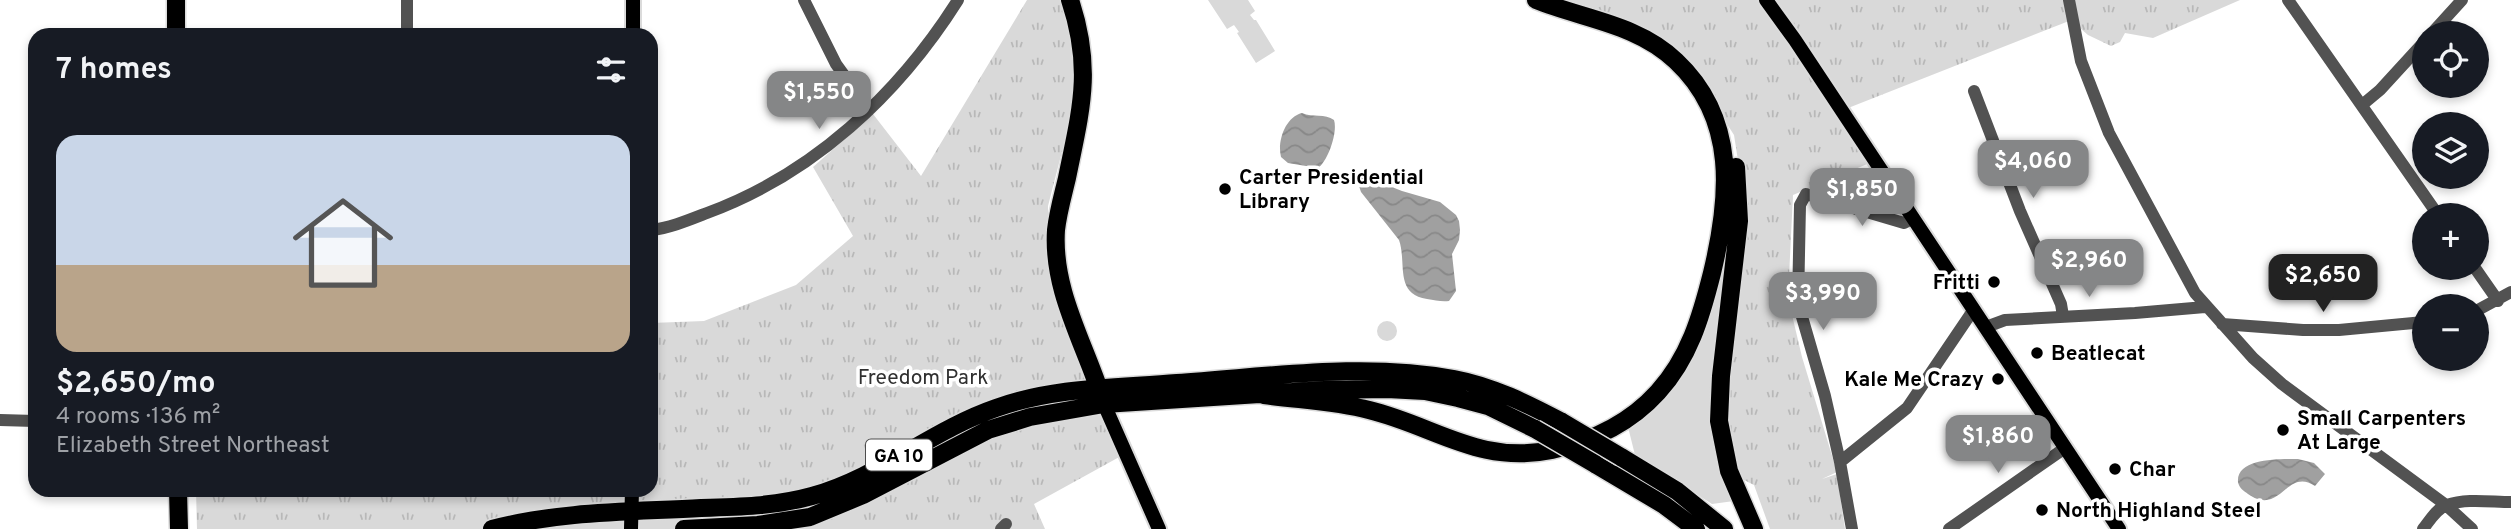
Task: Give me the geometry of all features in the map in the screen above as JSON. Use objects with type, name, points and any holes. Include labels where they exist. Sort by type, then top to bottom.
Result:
[{"type":"highway","points":[[176,0],[176,28]]},
{"type":"highway","points":[[1070,0],[1081,40],[1084,90],[1056,230],[1057,268],[1065,302],[1101,396]]},
{"type":"highway","points":[[1536,0],[1642,37],[1678,62],[1702,93],[1721,125],[1733,155],[1739,199],[1719,403],[1723,447],[1738,494],[1754,529]]},
{"type":"highway","points":[[1264,395],[1368,409],[1492,452],[1527,453],[1554,449],[1591,438],[1622,423],[1651,399],[1671,376],[1686,353],[1701,313],[1721,237],[1725,208],[1723,153],[1711,109]]},
{"type":"highway","name":"GA 10","points":[[684,529],[814,523],[988,430],[1101,396],[1280,374],[1399,372],[1456,380],[1525,403],[1622,457],[1692,503],[1724,529]]},
{"type":"highway","name":"GA 10","points":[[492,529],[554,517],[631,520],[812,496],[870,471],[974,416],[1020,401],[1101,396],[1264,395],[1361,389],[1425,391],[1488,406],[1535,429],[1595,464],[1664,505],[1696,529]]},
{"type":"highway","points":[[178,497],[178,529]]},
{"type":"main road","points":[[633,0],[633,28]]},
{"type":"main road","points":[[1766,0],[1796,40],[2119,529]]},
{"type":"main road","points":[[1101,396],[1159,529]]},
{"type":"main road","points":[[631,520],[632,497]]},
{"type":"street","points":[[407,0],[407,28]]},
{"type":"street","points":[[804,0],[836,64],[869,110]]},
{"type":"street","points":[[658,228],[678,224],[746,197],[811,158],[869,110],[904,75],[935,36],[957,0]]},
{"type":"street","points":[[2069,0],[2081,61],[2109,133],[2179,266],[2205,307],[2253,358],[2283,384],[2446,505],[2472,529]]},
{"type":"street","points":[[2288,0],[2430,203]]},
{"type":"street","points":[[2443,21],[2462,0]]},
{"type":"street","points":[[2362,105],[2380,90],[2412,55]]},
{"type":"street","points":[[1974,91],[2020,211],[2061,304],[2063,316]]},
{"type":"street","points":[[1852,529],[1825,396],[1798,303],[1800,205],[1806,194],[1904,223],[1913,218]]},
{"type":"street","points":[[2483,280],[2498,301]]},
{"type":"street","points":[[2489,305],[2511,292]]},
{"type":"street","points":[[1986,327],[2005,320],[2205,307]]},
{"type":"street","points":[[1840,462],[1906,408],[1974,309]]},
{"type":"street","points":[[2222,324],[2327,330],[2412,322]]},
{"type":"street","points":[[0,420],[28,421]]},
{"type":"street","points":[[1949,529],[2065,448]]},
{"type":"street","points":[[2423,529],[2446,505],[2511,502]]},
{"type":"green space","name":"Freedom Park","points":[[1027,0],[1061,0],[1078,52],[1074,105],[1048,206],[1048,255],[1060,311],[1132,450],[1034,504],[1045,529],[197,529],[196,497],[658,497],[658,323],[704,321],[796,285],[853,236],[813,167],[873,114],[921,176]]},
{"type":"green space","points":[[1208,0],[1248,0],[1255,11],[1250,15],[1275,51],[1256,63],[1234,25],[1227,29]]},
{"type":"green space","points":[[1549,0],[2240,0],[2153,38],[2125,33],[2120,42],[2111,46],[2088,35],[2069,21],[1838,112],[1872,162],[1793,195],[1788,298],[1802,357],[1837,472],[1822,479],[1837,474],[1845,529],[1770,529],[1754,485],[1738,477],[1724,411],[1742,186],[1734,135],[1693,71]]},
{"type":"green space","points":[[1729,186],[1734,501],[1712,504],[1635,455],[1627,423],[1674,378]]},
{"type":"green space","points":[[1383,321],[1391,321],[1397,331],[1391,341],[1383,341],[1377,335],[1377,327]]},
{"type":"water","points":[[1302,113],[1334,120],[1335,132],[1331,146],[1318,168],[1288,163],[1281,157],[1280,144],[1284,131],[1291,119]]},
{"type":"water","points":[[1361,177],[1440,202],[1456,215],[1459,221],[1459,240],[1452,254],[1456,291],[1449,301],[1427,299],[1410,291],[1404,276],[1399,240],[1361,192],[1357,180]]},
{"type":"water","points":[[2298,459],[2314,463],[2325,474],[2315,486],[2297,482],[2268,500],[2248,494],[2238,482],[2239,474],[2252,464]]},
{"type":"place","name":"Carter Presidential Library","points":[[1225,189]]},
{"type":"place","name":"Fritti","points":[[1994,282]]},
{"type":"place","name":"Beatlecat","points":[[2037,353]]},
{"type":"place","name":"Kale Me Crazy","points":[[1998,379]]},
{"type":"place","name":"Small Carpenters At Large","points":[[2283,430]]},
{"type":"place","name":"Char","points":[[2115,469]]},
{"type":"place","name":"North Highland Steel","points":[[2042,510]]}]
